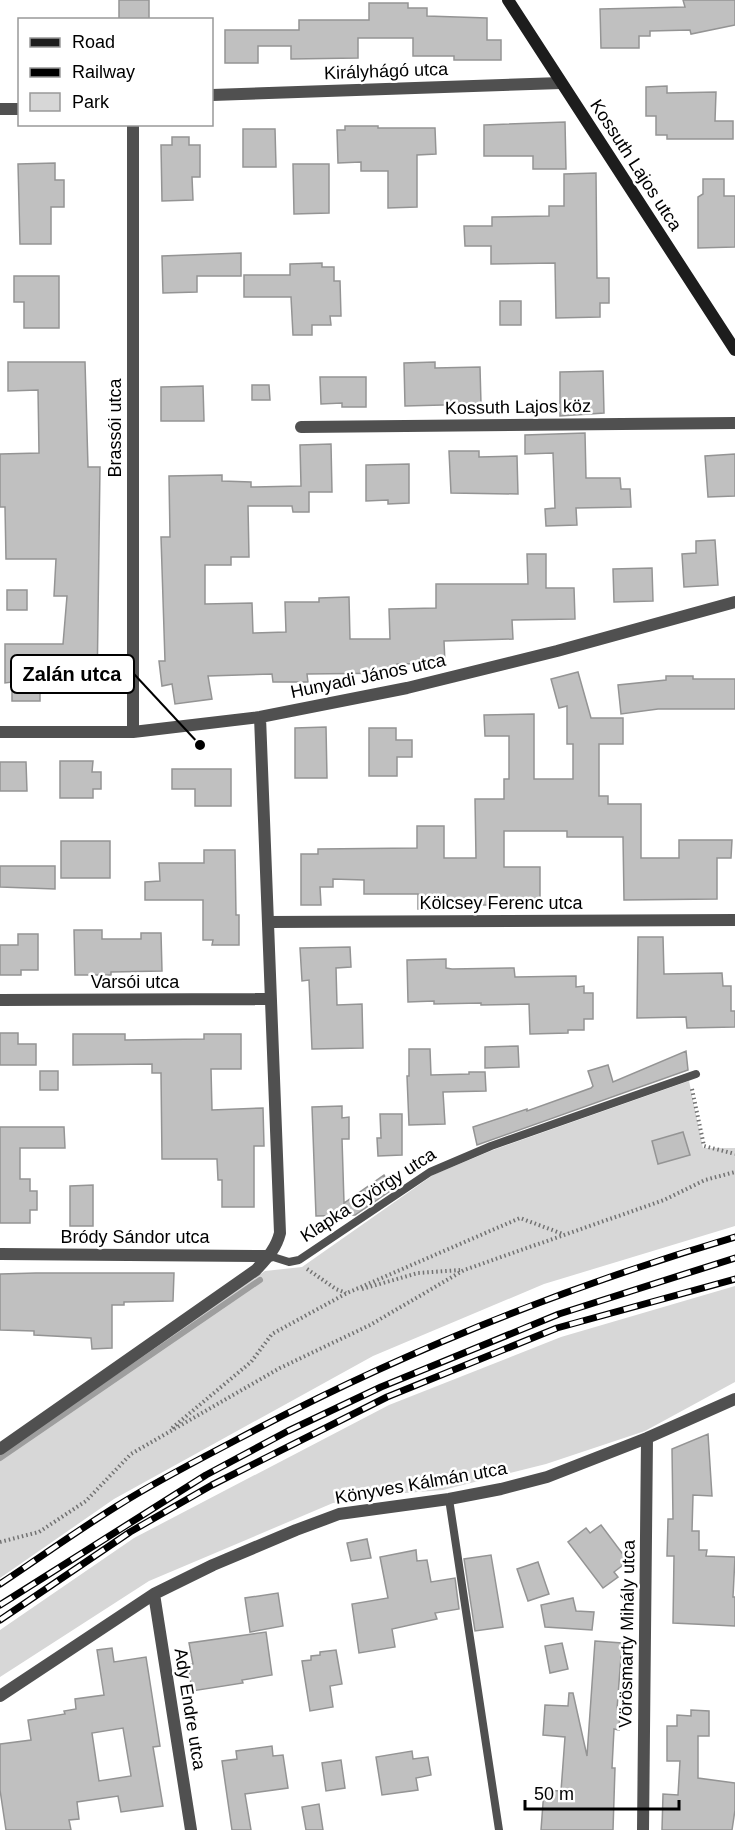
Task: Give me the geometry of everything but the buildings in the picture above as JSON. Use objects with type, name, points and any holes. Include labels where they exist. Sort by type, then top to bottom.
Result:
[{"type":"street","name":"Kossuth Lajos utca","points":[[508,0],[735,350]]},
{"type":"street","name":"Királyhágó utca","points":[[213,95],[561,83]]},
{"type":"street","points":[[0,109],[18,109]]},
{"type":"street","name":"Brassói utca","points":[[133,126],[133,732]]},
{"type":"street","name":"Kossuth Lajos köz","points":[[301,427],[735,423]]},
{"type":"street","name":"Hunyadi János utca","points":[[0,732],[133,732],[260,717],[430,682],[557,651],[735,602]]},
{"type":"street","points":[[0,1449],[256,1270],[277,1245],[280,1233],[260,717]]},
{"type":"street","name":"Kölcsey Ferenc utca","points":[[268,922],[735,920]]},
{"type":"street","name":"Varsói utca","points":[[0,1000],[271,999]]},
{"type":"street","name":"Bródy Sándor utca","points":[[0,1254],[270,1256]]},
{"type":"street","name":"Könyves Kálmán utca","points":[[0,1696],[154,1594],[213,1565],[339,1514],[501,1489],[548,1477],[735,1400]]},
{"type":"street","name":"Vörösmarty Mihály utca","points":[[643,1830],[647,1438]]},
{"type":"street","name":"Ady Endre utca","points":[[154,1594],[191,1830]]},
{"type":"lane","name":"Klapka György utca","points":[[270,1256],[289,1262],[299,1260],[430,1172],[491,1146],[693,1076]]},
{"type":"lane","points":[[449,1498],[499,1830]]},
{"type":"path","points":[[693,1076],[704,1146],[735,1154]]},
{"type":"path","points":[[0,1542],[39,1532],[86,1501],[131,1454],[280,1368],[370,1325],[464,1270],[664,1200],[705,1180],[735,1172]]},
{"type":"path","points":[[163,1435],[251,1362],[272,1334],[346,1293],[520,1218],[564,1234]]},
{"type":"path","points":[[299,1260],[311,1274],[346,1293],[418,1272],[464,1270]]},
{"type":"green space","points":[[689,1081],[703,1148],[735,1148],[735,1226],[544,1284],[373,1356],[114,1499],[0,1578],[0,1454],[265,1271],[302,1267],[433,1175],[493,1150]]},
{"type":"green space","points":[[735,1286],[735,1382],[645,1431],[546,1464],[443,1490],[393,1494],[333,1503],[149,1581],[0,1677],[0,1630],[134,1538],[389,1405],[561,1337]]},
{"type":"waterway","points":[[0,1458],[260,1280]]},
{"type":"railway","points":[[0,1584],[87,1525],[146,1489],[296,1409],[357,1380],[418,1352],[543,1301],[606,1278],[735,1237]]},
{"type":"railway","points":[[0,1605],[206,1475],[288,1431],[381,1387],[559,1314],[735,1258]]},
{"type":"railway","points":[[0,1620],[130,1532],[212,1485],[387,1397],[557,1328],[735,1279]]},
{"type":"place","name":"Zalán utca","points":[[200,745]]}]
